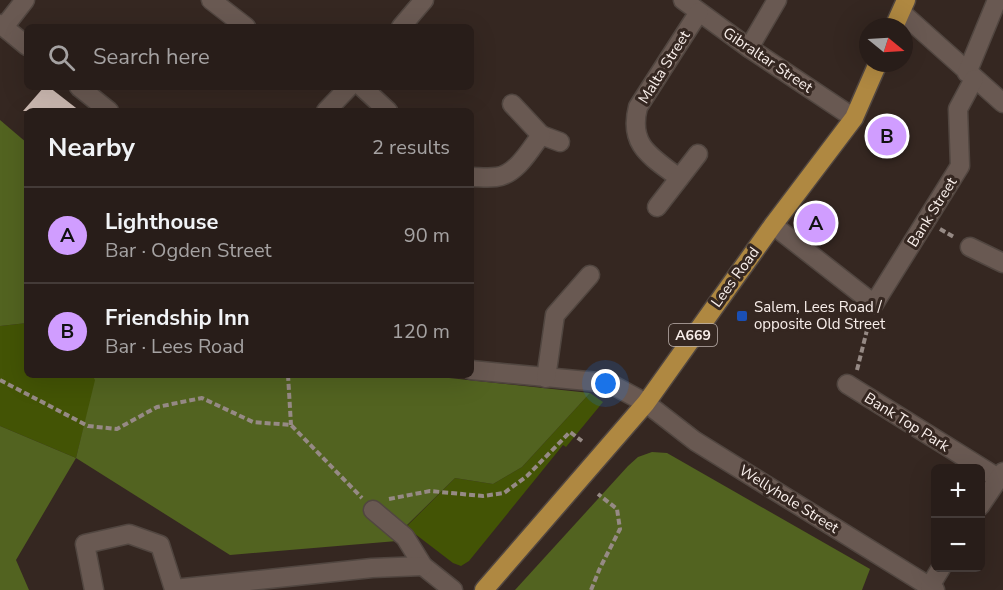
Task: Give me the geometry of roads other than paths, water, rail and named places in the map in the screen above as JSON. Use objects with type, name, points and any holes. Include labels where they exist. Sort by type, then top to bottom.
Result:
[{"type":"main road","name":"Lees Road","points":[[484,590],[646,403],[773,225],[854,118],[874,72]]},
{"type":"street","points":[[24,44],[2,26],[25,0]]},
{"type":"street","points":[[211,0],[242,24]]},
{"type":"street","points":[[404,24],[424,0]]},
{"type":"street","name":"Gibraltar Street","points":[[683,0],[749,48],[854,118]]},
{"type":"street","points":[[749,48],[777,0]]},
{"type":"street","name":"Bank Street","points":[[773,225],[874,304],[960,166],[958,109],[997,0]]},
{"type":"street","name":"Malta Street","points":[[679,178],[646,152],[636,137],[635,120],[638,107],[699,12]]},
{"type":"street","points":[[900,13],[1003,103]]},
{"type":"street","points":[[83,90],[105,108]]},
{"type":"street","points":[[365,90],[385,108]]},
{"type":"street","points":[[512,104],[541,135],[560,142]]},
{"type":"street","points":[[474,177],[498,177],[513,169],[527,155],[541,135]]},
{"type":"street","points":[[657,207],[698,154]]},
{"type":"street","points":[[970,247],[1003,263]]},
{"type":"street","points":[[546,378],[555,315],[590,275]]},
{"type":"street","name":"Wellyhole Street","points":[[474,370],[609,383],[646,403],[695,441],[932,588]]},
{"type":"street","name":"Bank Top Park","points":[[850,386],[1000,475]]},
{"type":"street","points":[[985,499],[1000,475]]},
{"type":"street","points":[[370,507],[405,537],[423,566],[453,590]]},
{"type":"street","points":[[94,590],[85,544],[129,534],[160,544],[174,589],[372,568],[423,566]]},
{"type":"street","points":[[932,588],[939,572]]},
{"type":"place","name":"Friendship Inn","points":[[887,136]]},
{"type":"place","name":"Lighthouse","points":[[816,223]]},
{"type":"place","name":"Salem, Lees Road / opposite Old Street","points":[[742,316]]}]
